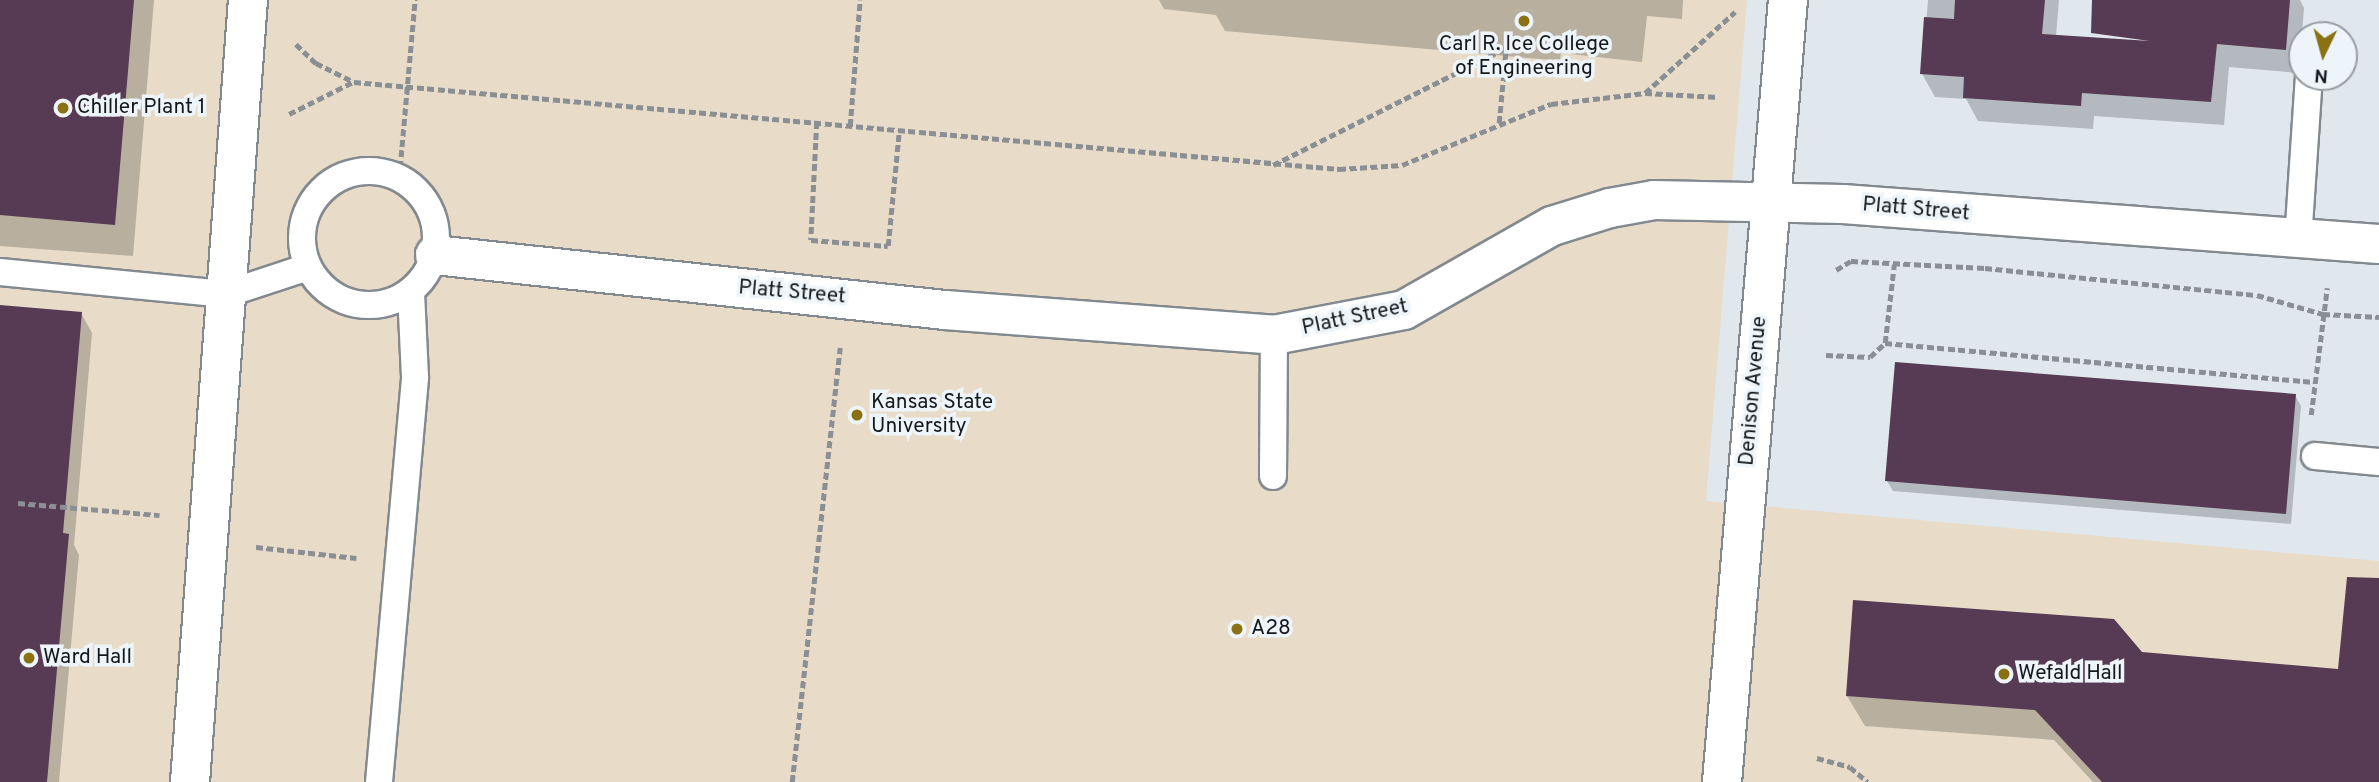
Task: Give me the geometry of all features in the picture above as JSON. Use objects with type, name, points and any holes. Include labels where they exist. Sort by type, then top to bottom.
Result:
[{"type":"street","points":[[190,782],[248,0]]},
{"type":"street","name":"Denison Avenue","points":[[1721,782],[1788,0]]},
{"type":"street","name":"Platt Street","points":[[435,255],[946,310],[1274,335],[1404,310],[1552,226],[1610,208],[1654,200],[1843,204],[2379,244]]},
{"type":"lane","points":[[2310,91],[2316,241]]},
{"type":"lane","points":[[378,171],[399,178],[418,192],[430,210],[437,232],[435,255],[426,276],[411,292],[391,303],[346,302],[327,292],[308,267],[301,233],[318,193],[356,172],[378,171]]},
{"type":"lane","points":[[0,272],[226,294],[308,267]]},
{"type":"lane","points":[[379,782],[415,377],[411,292]]},
{"type":"lane","points":[[1273,476],[1274,335]]},
{"type":"lane","points":[[2315,456],[2379,462]]},
{"type":"path","points":[[399,178],[415,0]]},
{"type":"path","points":[[850,126],[860,0]]},
{"type":"path","points":[[1645,93],[1735,12]]},
{"type":"path","points":[[287,35],[316,64],[354,82],[1339,169],[1402,165],[1550,104],[1645,93],[1718,97]]},
{"type":"path","points":[[1500,124],[1507,37]]},
{"type":"path","points":[[1272,165],[1506,48]]},
{"type":"path","points":[[237,140],[354,82]]},
{"type":"path","points":[[817,122],[811,240],[888,246],[899,131]]},
{"type":"path","points":[[2310,429],[2323,314],[2316,241]]},
{"type":"path","points":[[1836,270],[1851,261],[1985,268],[2257,295],[2323,314],[2379,317]]},
{"type":"path","points":[[1826,355],[1870,357],[1885,343],[1894,265]]},
{"type":"path","points":[[792,782],[841,343]]},
{"type":"path","points":[[1885,343],[2314,382]]},
{"type":"path","points":[[18,503],[159,516]]},
{"type":"path","points":[[246,547],[398,563]]},
{"type":"path","points":[[1817,758],[1850,768],[1868,782]]},
{"type":"shaded area","name":"Kansas State University","points":[[0,0],[1747,0],[1706,501],[2379,561],[2379,782],[0,782]]},
{"type":"building","name":"Chiller Plant 1","points":[[0,0],[134,0],[115,225],[0,215]]},
{"type":"building","points":[[1955,0],[2045,0],[2042,34],[2150,41],[2091,33],[2092,0],[2290,0],[2286,50],[2217,44],[2211,102],[2082,93],[2081,106],[1963,98],[1964,77],[1920,74],[1924,17],[1954,19]]},
{"type":"building","name":"Ward Hall","points":[[0,305],[82,312],[63,533],[69,534],[47,782],[0,782]]},
{"type":"building","points":[[1895,362],[2296,394],[2286,514],[1885,481]]},
{"type":"building","name":"Wefald Hall","points":[[2347,577],[2379,578],[2379,782],[2102,782],[2035,710],[1846,696],[1853,600],[2114,619],[2142,652],[2338,669]]},
{"type":"place","name":"Carl R. Ice College of Engineering","points":[[1524,21]]},
{"type":"place","name":"Chiller Plant 1","points":[[63,108]]},
{"type":"place","name":"Kansas State University","points":[[857,415]]},
{"type":"place","name":"A28","points":[[1237,629]]},
{"type":"place","name":"Ward Hall","points":[[29,658]]},
{"type":"place","name":"Wefald Hall","points":[[2004,674]]}]
